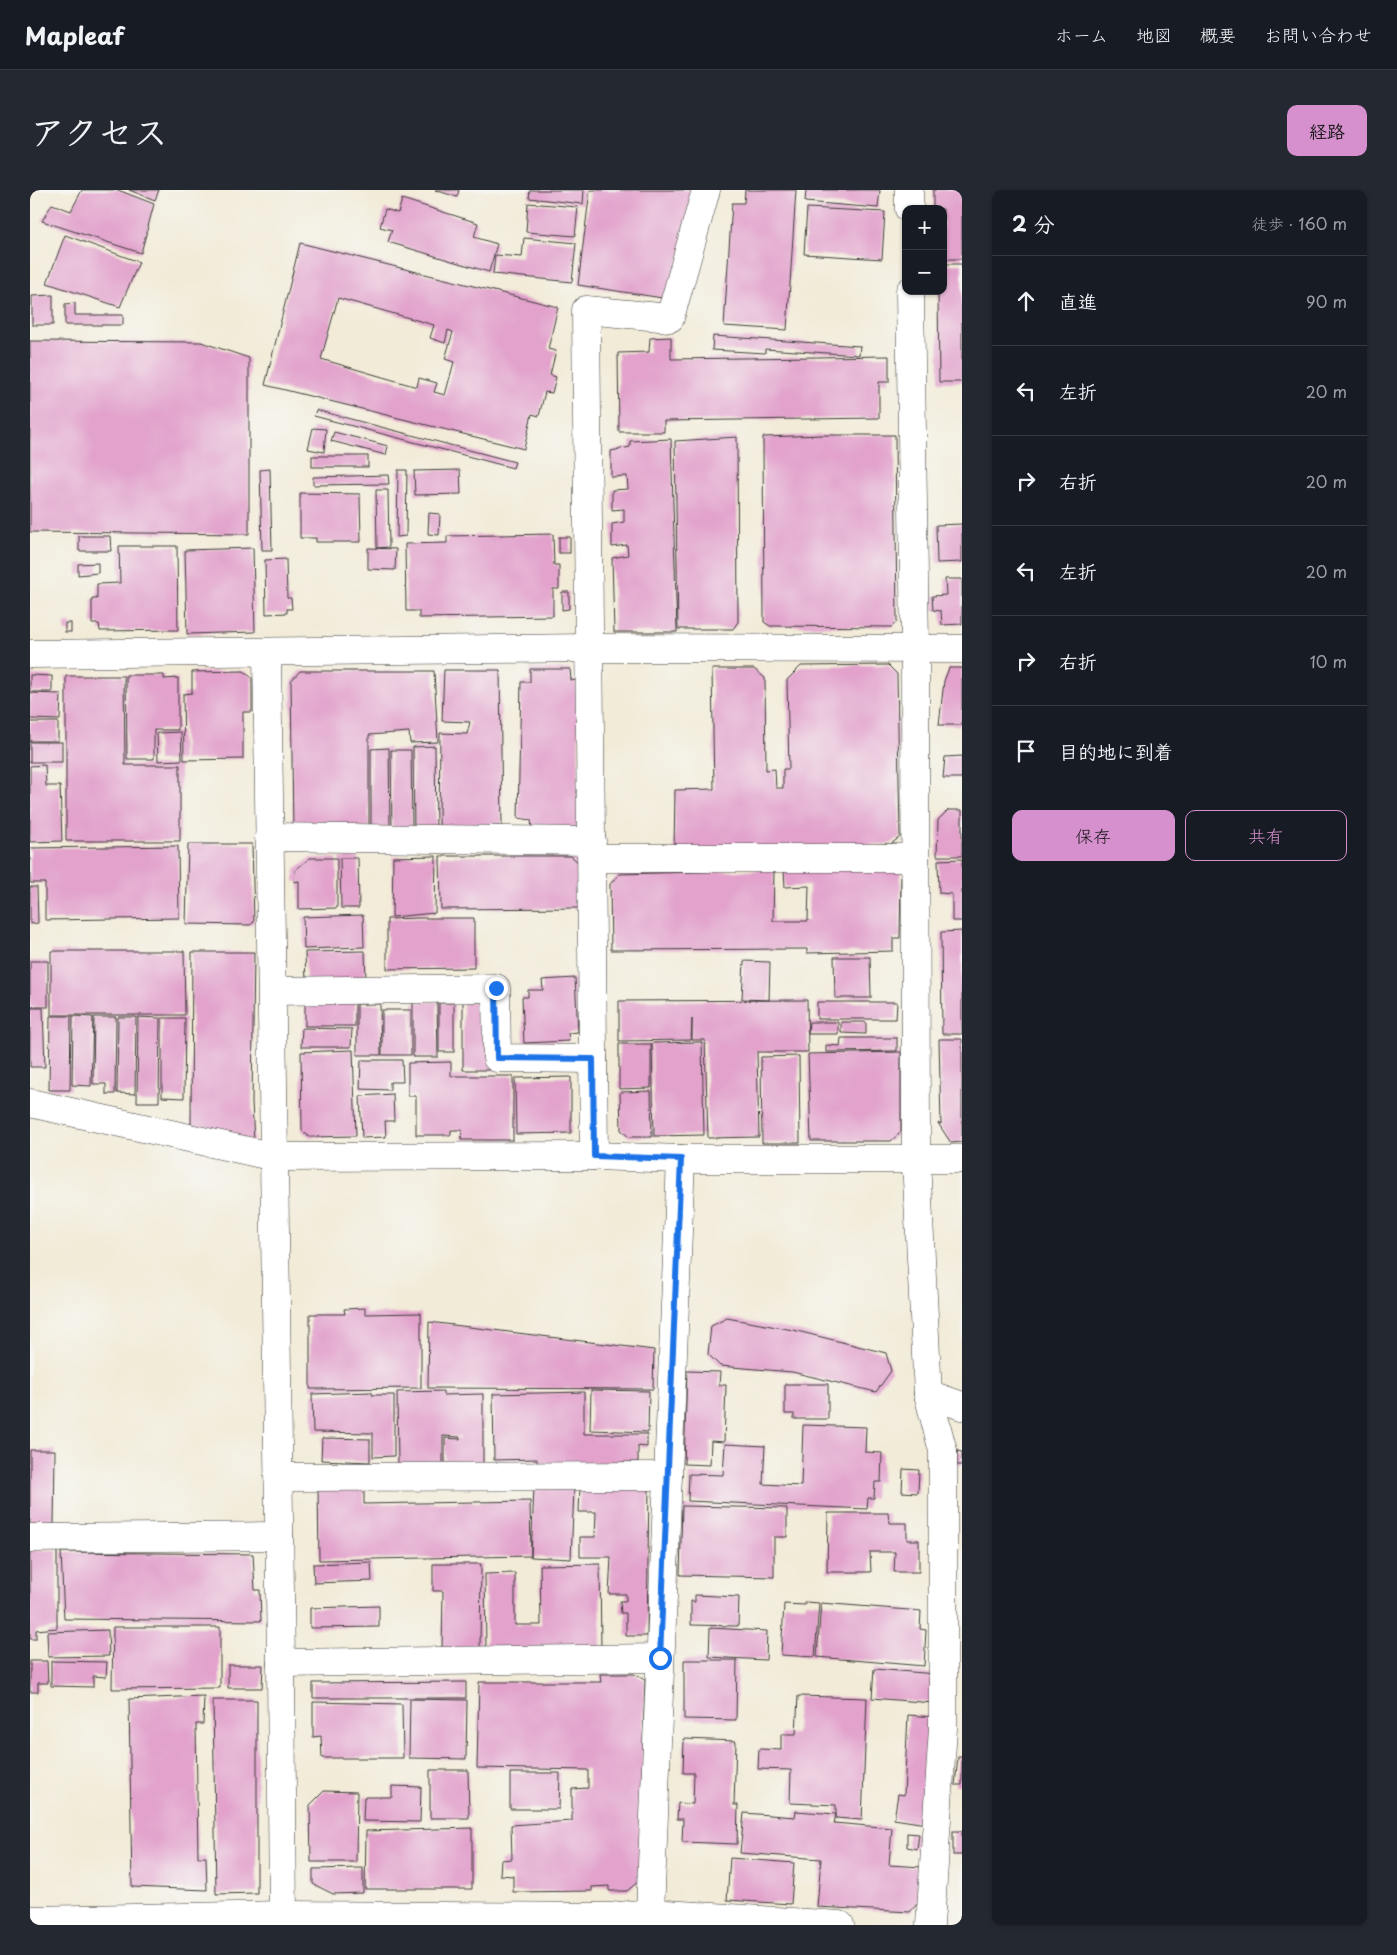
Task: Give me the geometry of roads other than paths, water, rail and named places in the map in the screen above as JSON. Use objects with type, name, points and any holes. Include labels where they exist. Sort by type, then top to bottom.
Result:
[{"type":"street","points":[[594,1156],[591,648],[586,310],[670,318],[706,190]]},
{"type":"street","points":[[909,190],[909,205]]},
{"type":"street","points":[[910,295],[915,649],[916,1160],[928,1394],[943,1451],[953,1589],[953,1671],[943,1728],[930,1925]]},
{"type":"street","points":[[30,654],[591,648],[962,649]]},
{"type":"street","points":[[267,652],[273,991],[283,1920]]},
{"type":"street","points":[[269,837],[915,858]]},
{"type":"street","points":[[273,991],[496,988],[497,1058],[593,1059]]},
{"type":"street","points":[[30,1103],[275,1157],[594,1156],[681,1159],[962,1159]]},
{"type":"street","points":[[650,1913],[681,1159]]},
{"type":"street","points":[[928,1394],[962,1406]]},
{"type":"street","points":[[278,1477],[668,1476]]},
{"type":"street","points":[[30,1538],[279,1536]]},
{"type":"street","points":[[281,1663],[660,1658]]},
{"type":"street","points":[[30,1920],[609,1921],[650,1913],[840,1925]]}]
